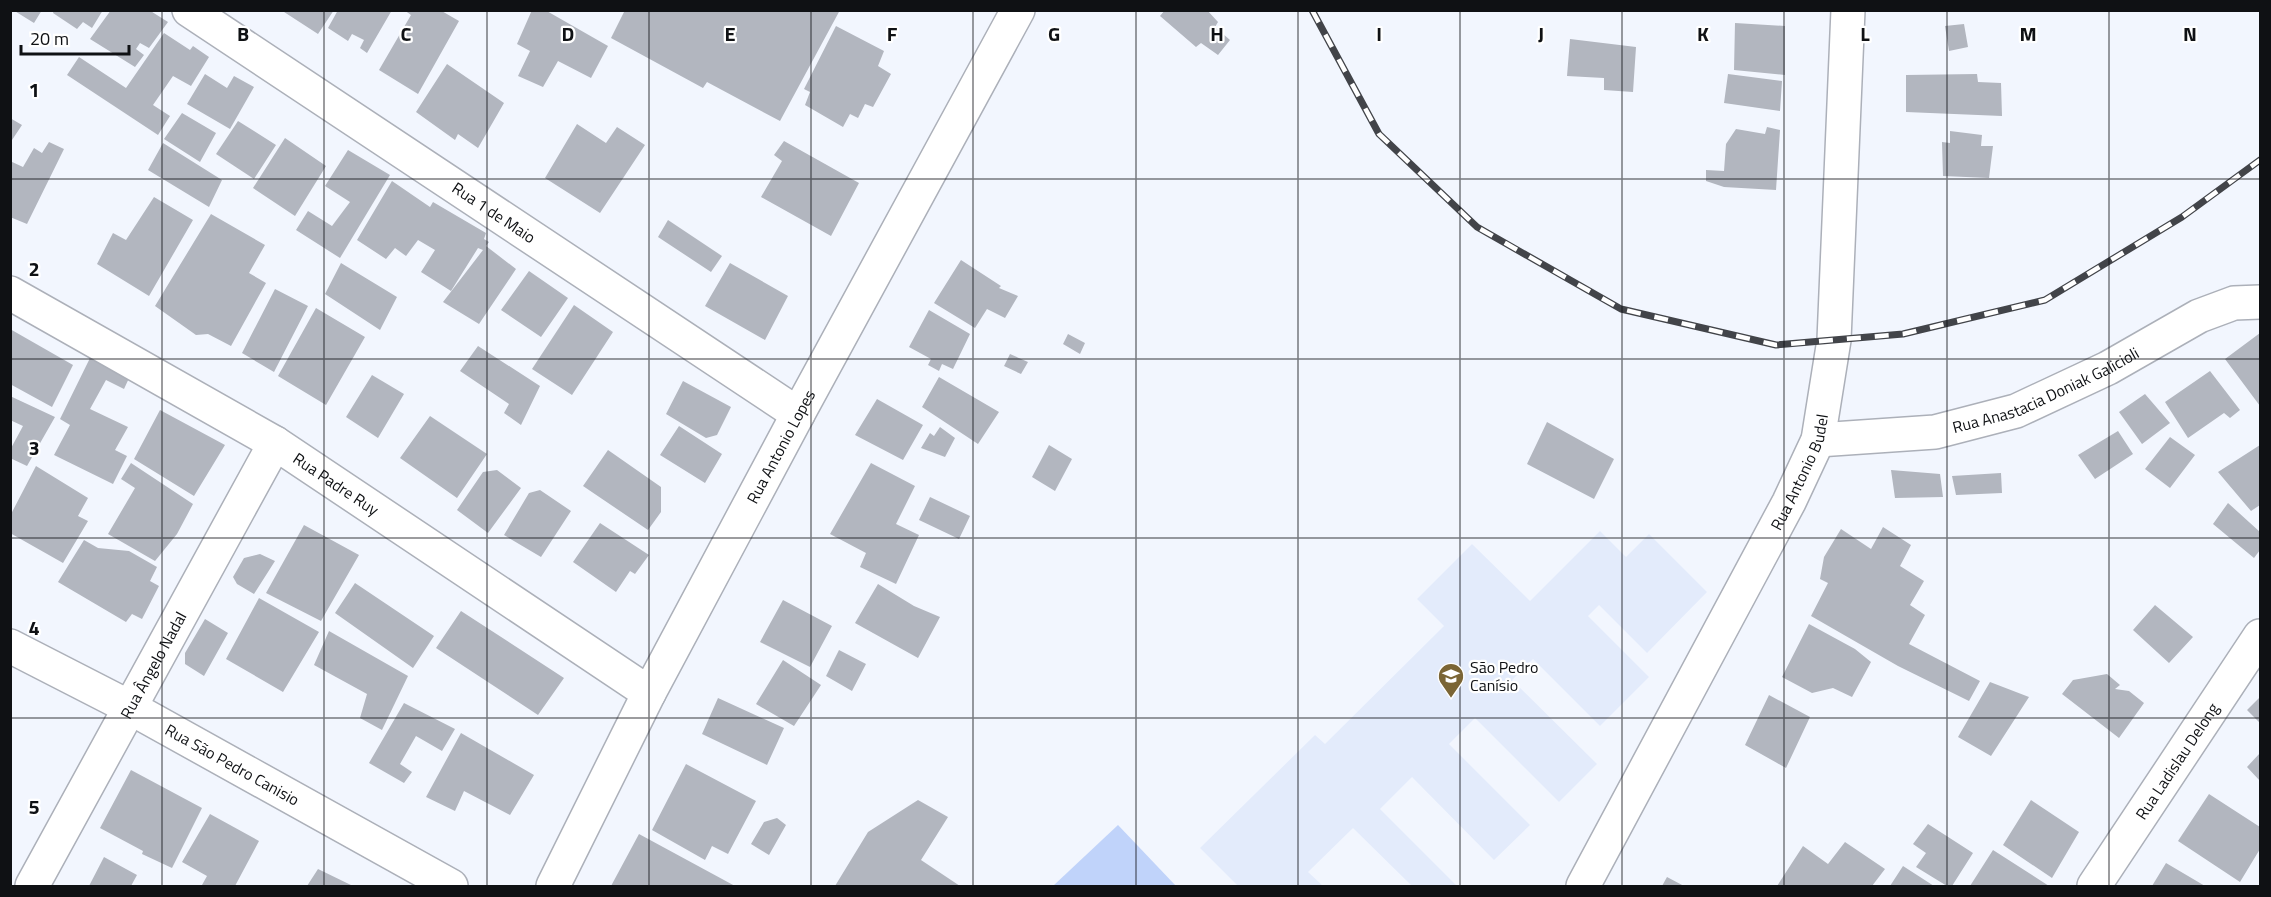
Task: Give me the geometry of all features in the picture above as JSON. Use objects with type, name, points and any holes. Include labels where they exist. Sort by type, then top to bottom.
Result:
[{"type":"street","name":"Rua 1 de Maio","points":[[189,10],[798,414]]},
{"type":"street","name":"Rua Antonio Lopes","points":[[553,886],[649,693],[1018,10]]},
{"type":"street","name":"Rua Antonio Budel","points":[[1583,886],[1789,502],[1818,440],[1834,339],[1848,10]]},
{"type":"street","name":"Rua Padre Ruy","points":[[10,293],[275,443],[649,693]]},
{"type":"street","name":"Rua Anastacia Doniak Galicioli","points":[[1818,440],[1935,432],[2016,411],[2108,368],[2199,316],[2234,303],[2260,302]]},
{"type":"street","name":"Rua Ângelo Nadal","points":[[32,886],[275,443]]},
{"type":"street","name":"Rua Ladislau Delong","points":[[2094,886],[2260,636]]},
{"type":"street","name":"Rua São Pedro Canisio","points":[[10,646],[129,707],[451,886]]},
{"type":"shaded area","name":"São Pedro Canísio","points":[[1600,531],[1626,557],[1649,534],[1707,592],[1647,653],[1599,605],[1588,616],[1649,677],[1600,726],[1533,659],[1512,680],[1597,764],[1559,802],[1475,718],[1449,744],[1530,825],[1494,860],[1412,777],[1380,809],[1457,886],[1412,886],[1353,828],[1308,872],[1323,886],[1238,886],[1200,848],[1315,735],[1325,744],[1444,626],[1417,599],[1472,544],[1530,601]]},
{"type":"shaded area","points":[[1118,825],[1176,886],[1053,886]]},
{"type":"building","points":[[13,10],[42,10],[34,23]]},
{"type":"building","points":[[54,10],[103,10],[92,28],[83,22],[77,29],[53,13]]},
{"type":"building","points":[[111,10],[149,10],[168,22],[149,48],[140,43],[136,49],[144,55],[135,67],[90,39]]},
{"type":"building","points":[[281,10],[334,10],[318,34]]},
{"type":"building","points":[[338,10],[392,10],[367,53],[360,48],[364,40],[352,34],[348,41],[328,28]]},
{"type":"building","points":[[404,10],[440,10],[459,21],[418,94],[379,70],[411,15]]},
{"type":"building","points":[[532,10],[545,10],[608,46],[591,78],[558,61],[543,87],[518,76],[530,51],[517,44]]},
{"type":"building","points":[[625,10],[840,10],[780,121],[707,82],[703,88],[611,38]]},
{"type":"building","points":[[1165,10],[1207,10],[1218,22],[1215,27],[1230,40],[1218,55],[1201,43],[1196,47],[1160,16]]},
{"type":"building","points":[[1735,23],[1785,26],[1785,75],[1734,70]]},
{"type":"building","points":[[1964,24],[1968,47],[1949,51],[1945,26]]},
{"type":"building","points":[[836,26],[884,51],[878,66],[891,74],[873,107],[865,104],[858,118],[850,114],[843,127],[805,105],[810,92],[804,89]]},
{"type":"building","points":[[164,33],[190,50],[193,46],[209,57],[191,86],[173,76],[153,105],[170,116],[158,135],[67,75],[79,57],[126,88]]},
{"type":"building","points":[[1570,39],[1636,47],[1633,92],[1604,90],[1604,78],[1567,76]]},
{"type":"building","points":[[447,64],[504,103],[478,148],[458,134],[455,140],[416,112]]},
{"type":"building","points":[[205,74],[227,88],[234,76],[254,87],[230,129],[187,104]]},
{"type":"building","points":[[1728,74],[1782,81],[1780,111],[1724,103]]},
{"type":"building","points":[[1977,74],[1978,82],[2001,83],[2002,116],[1906,112],[1906,75]]},
{"type":"building","points":[[182,113],[216,133],[200,162],[164,139]]},
{"type":"building","points":[[10,118],[22,125],[10,143]]},
{"type":"building","points":[[238,121],[276,145],[254,179],[216,154]]},
{"type":"building","points":[[577,124],[606,143],[617,127],[645,145],[600,213],[545,178]]},
{"type":"building","points":[[1767,127],[1780,130],[1776,190],[1724,187],[1706,181],[1706,170],[1724,171],[1726,144],[1736,129],[1765,134]]},
{"type":"building","points":[[1950,131],[1982,135],[1981,146],[1993,146],[1989,178],[1943,176],[1942,142],[1950,143]]},
{"type":"building","points":[[285,138],[326,166],[295,216],[253,188]]},
{"type":"building","points":[[784,141],[859,183],[831,236],[761,197],[782,161],[774,155]]},
{"type":"building","points":[[49,142],[64,149],[27,224],[10,217],[10,161],[23,167],[34,148],[42,153]]},
{"type":"building","points":[[163,143],[222,180],[209,207],[148,170]]},
{"type":"building","points":[[348,150],[390,175],[340,258],[296,230],[308,211],[332,226],[350,202],[325,186]]},
{"type":"building","points":[[392,181],[430,207],[433,202],[486,233],[484,239],[489,242],[486,246],[516,269],[479,324],[443,302],[483,250],[478,248],[451,291],[421,272],[435,250],[418,240],[406,256],[395,248],[386,259],[357,240]]},
{"type":"building","points":[[154,197],[193,220],[149,296],[97,264],[113,233],[126,240]]},
{"type":"building","points":[[211,214],[265,245],[249,273],[266,283],[231,346],[208,334],[196,335],[155,306]]},
{"type":"building","points":[[668,220],[722,256],[711,272],[658,237]]},
{"type":"building","points":[[961,260],[1001,286],[999,288],[1018,296],[1005,318],[987,309],[975,328],[934,303]]},
{"type":"building","points":[[341,263],[397,297],[380,330],[325,294]]},
{"type":"building","points":[[730,263],[788,296],[765,340],[705,306]]},
{"type":"building","points":[[529,271],[568,298],[541,337],[501,310]]},
{"type":"building","points":[[275,289],[308,306],[274,372],[242,353]]},
{"type":"building","points":[[574,305],[613,332],[572,395],[532,369]]},
{"type":"building","points":[[316,308],[365,337],[326,405],[278,376]]},
{"type":"building","points":[[929,310],[970,334],[953,369],[942,364],[939,371],[928,365],[931,359],[909,347]]},
{"type":"building","points":[[10,329],[73,365],[52,407],[10,384]]},
{"type":"building","points":[[2260,333],[2260,406],[2225,359]]},
{"type":"building","points":[[1068,334],[1085,343],[1080,354],[1063,344]]},
{"type":"building","points":[[478,346],[540,386],[521,425],[504,413],[509,404],[460,371]]},
{"type":"building","points":[[1010,354],[1028,362],[1021,374],[1004,366]]},
{"type":"building","points":[[91,356],[130,376],[124,389],[106,380],[90,409],[128,427],[115,450],[127,456],[113,484],[54,455],[70,425],[60,419]]},
{"type":"building","points":[[2210,371],[2240,410],[2230,418],[2224,413],[2188,438],[2165,402]]},
{"type":"building","points":[[372,375],[404,394],[378,438],[346,417]]},
{"type":"building","points":[[939,377],[999,412],[978,444],[922,407]]},
{"type":"building","points":[[683,381],[731,407],[717,435],[706,438],[666,414]]},
{"type":"building","points":[[2145,394],[2170,423],[2142,444],[2119,412]]},
{"type":"building","points":[[10,396],[55,417],[27,466],[10,458],[10,450],[23,426],[10,420]]},
{"type":"building","points":[[877,399],[923,425],[903,460],[855,435]]},
{"type":"building","points":[[160,410],[225,445],[194,496],[134,459]]},
{"type":"building","points":[[430,416],[487,454],[457,498],[400,458]]},
{"type":"building","points":[[1547,422],[1614,459],[1594,499],[1527,464]]},
{"type":"building","points":[[679,426],[722,454],[705,483],[660,455]]},
{"type":"building","points":[[940,427],[955,438],[945,457],[921,448],[930,433],[934,436]]},
{"type":"building","points":[[2118,431],[2133,454],[2095,479],[2078,455]]},
{"type":"building","points":[[2170,437],[2195,455],[2170,488],[2145,469]]},
{"type":"building","points":[[1049,445],[1072,459],[1055,491],[1032,477]]},
{"type":"building","points":[[2260,445],[2260,505],[2251,511],[2218,472]]},
{"type":"building","points":[[608,450],[661,487],[661,512],[648,530],[583,486]]},
{"type":"building","points":[[131,463],[193,504],[177,534],[155,561],[108,534],[135,488],[121,479]]},
{"type":"building","points":[[871,463],[915,486],[896,524],[919,535],[896,584],[860,567],[866,553],[830,534]]},
{"type":"building","points":[[36,466],[88,498],[78,516],[88,521],[63,563],[10,533],[10,516]]},
{"type":"building","points":[[497,470],[521,488],[488,533],[457,510],[483,472]]},
{"type":"building","points":[[1891,470],[1940,474],[1943,497],[1895,498]]},
{"type":"building","points":[[2001,473],[2002,493],[1956,495],[1952,476]]},
{"type":"building","points":[[540,490],[571,511],[541,557],[504,535],[529,493]]},
{"type":"building","points":[[930,497],[970,516],[959,539],[919,520]]},
{"type":"building","points":[[2228,503],[2260,532],[2260,550],[2254,558],[2213,524]]},
{"type":"building","points":[[600,523],[649,555],[635,574],[630,571],[616,592],[573,562]]},
{"type":"building","points":[[304,525],[359,555],[321,621],[266,593]]},
{"type":"building","points":[[1883,527],[1911,545],[1900,566],[1924,581],[1910,605],[1925,615],[1909,644],[1980,681],[1969,701],[1898,666],[1811,616],[1828,583],[1820,579],[1824,557],[1841,529],[1871,549]]},
{"type":"building","points":[[84,540],[98,548],[129,551],[157,567],[150,581],[159,586],[142,619],[132,614],[126,622],[58,582]]},
{"type":"building","points":[[260,554],[275,561],[254,594],[237,584],[233,577],[244,558]]},
{"type":"building","points":[[355,583],[434,636],[413,668],[335,613]]},
{"type":"building","points":[[878,584],[914,606],[940,617],[918,658],[855,623]]},
{"type":"building","points":[[259,598],[319,632],[283,692],[226,659]]},
{"type":"building","points":[[783,600],[832,626],[810,667],[760,642]]},
{"type":"building","points":[[2155,605],[2193,637],[2169,663],[2133,630]]},
{"type":"building","points":[[461,611],[564,678],[538,715],[436,648]]},
{"type":"building","points":[[205,619],[228,633],[204,676],[185,664],[185,653]]},
{"type":"building","points":[[1809,624],[1855,649],[1871,662],[1852,697],[1833,688],[1812,693],[1782,677]]},
{"type":"building","points":[[329,631],[408,676],[382,730],[360,718],[367,694],[314,665]]},
{"type":"building","points":[[839,650],[866,664],[852,691],[826,676]]},
{"type":"building","points":[[783,660],[821,685],[794,726],[756,704]]},
{"type":"building","points":[[2107,674],[2120,685],[2115,689],[2129,691],[2144,703],[2119,738],[2062,694],[2073,680]]},
{"type":"building","points":[[1990,682],[2029,697],[1991,756],[1958,737]]},
{"type":"building","points":[[1769,695],[1810,717],[1786,768],[1745,745]]},
{"type":"building","points":[[2260,697],[2260,723],[2247,710]]},
{"type":"building","points":[[718,698],[784,728],[767,765],[702,734]]},
{"type":"building","points":[[404,703],[455,729],[442,751],[416,736],[400,764],[412,772],[404,783],[369,763]]},
{"type":"building","points":[[461,733],[534,775],[510,815],[464,791],[455,811],[426,797]]},
{"type":"building","points":[[2260,753],[2260,781],[2247,767]]},
{"type":"building","points":[[686,764],[756,801],[728,854],[712,846],[705,860],[652,830]]},
{"type":"building","points":[[131,770],[202,808],[172,868],[142,854],[143,851],[100,828]]},
{"type":"building","points":[[2209,794],[2260,827],[2260,849],[2240,882],[2178,841]]},
{"type":"building","points":[[918,800],[948,817],[921,860],[960,886],[835,886],[868,832]]},
{"type":"building","points":[[2031,800],[2079,832],[2052,878],[2003,845]]},
{"type":"building","points":[[210,814],[259,841],[235,886],[204,886],[202,885],[207,876],[182,862]]},
{"type":"building","points":[[777,818],[786,825],[769,855],[751,844],[764,822]]},
{"type":"building","points":[[1928,824],[1973,853],[1952,886],[1947,886],[1916,867],[1926,853],[1913,844]]},
{"type":"building","points":[[639,834],[735,886],[611,886]]},
{"type":"building","points":[[1845,842],[1885,869],[1872,886],[1777,886],[1803,846],[1828,864]]},
{"type":"building","points":[[1993,850],[2049,886],[1970,886]]},
{"type":"building","points":[[104,857],[137,875],[131,886],[89,886]]},
{"type":"building","points":[[2166,863],[2205,886],[2152,886]]},
{"type":"building","points":[[1903,866],[1934,886],[1890,886]]},
{"type":"building","points":[[318,869],[353,886],[307,886]]},
{"type":"building","points":[[1667,877],[1684,886],[1662,886]]},
{"type":"railway","points":[[1312,10],[1379,134],[1477,227],[1621,309],[1776,345],[1903,334],[2045,300],[2182,217],[2260,160]]},
{"type":"place","name":"São Pedro Canísio","points":[[1451,699]]}]
